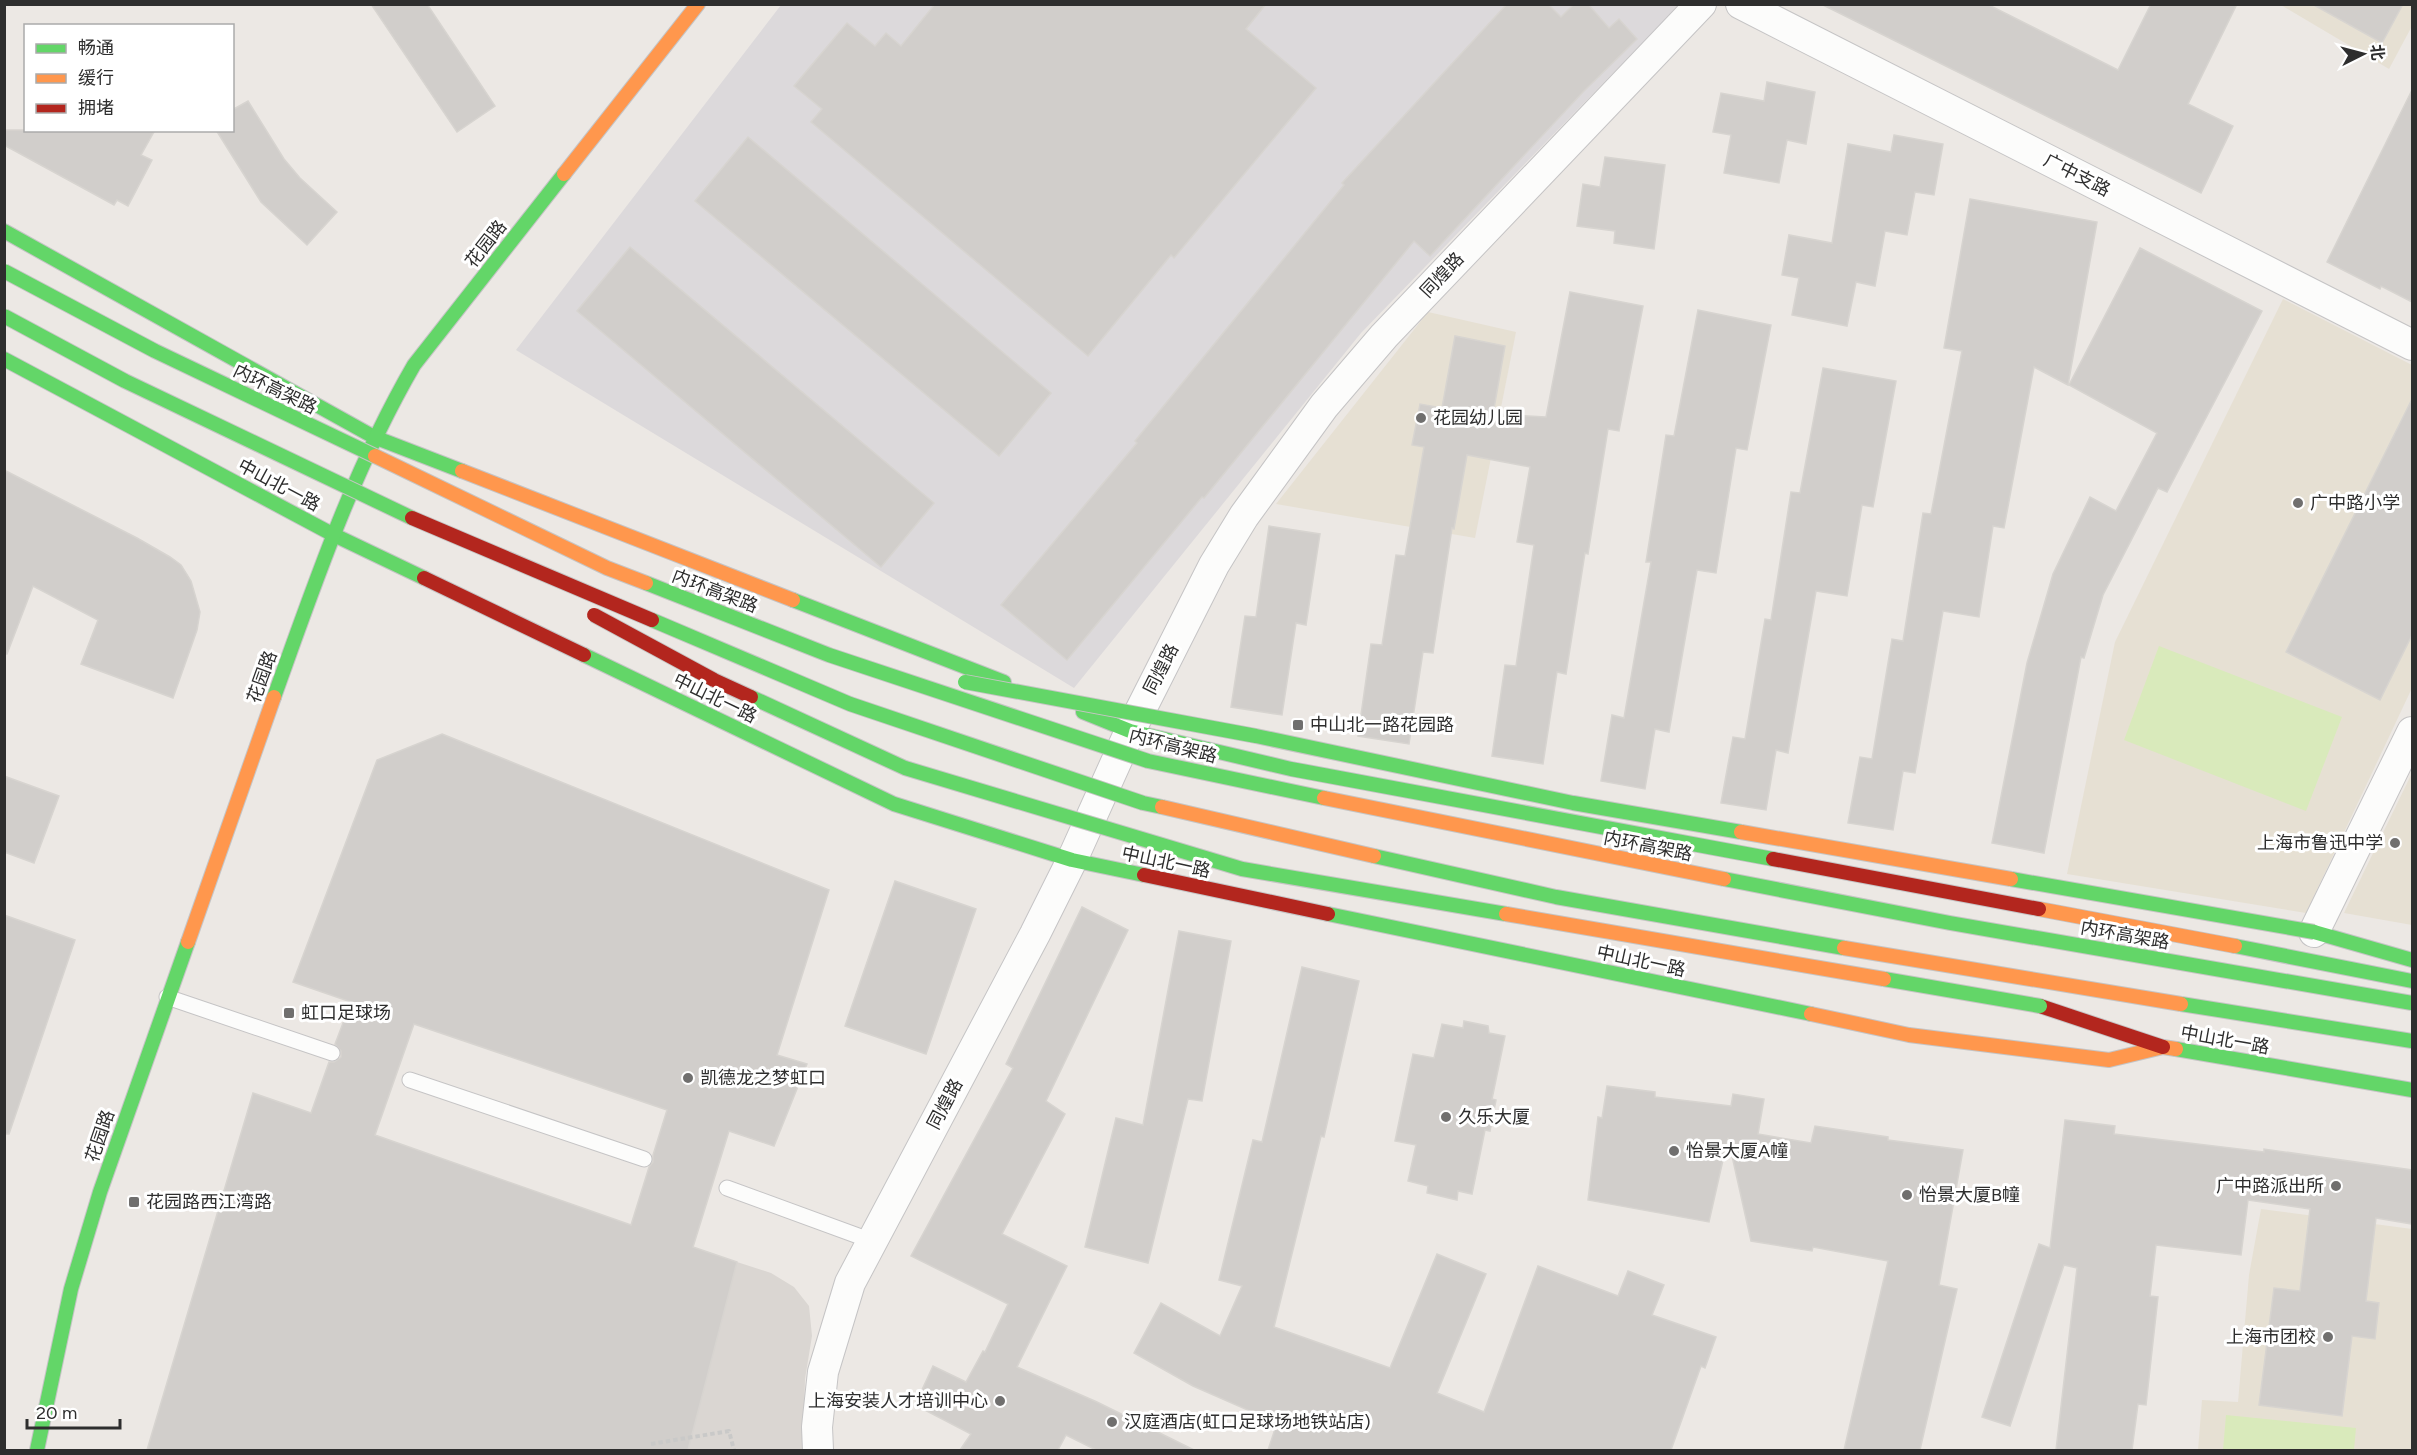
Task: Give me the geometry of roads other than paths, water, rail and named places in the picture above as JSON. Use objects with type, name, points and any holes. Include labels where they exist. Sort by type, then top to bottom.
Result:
[{"type":"main road","name":"花园路","points":[[37,1450],[71,1289],[100,1192],[332,534],[374,437],[392,400],[414,365],[698,4]]},
{"type":"main road","points":[[4,231],[374,437],[1130,730],[1291,769],[2101,920],[2412,981]]},
{"type":"main road","name":"内环高架路","points":[[4,271],[155,351],[607,568],[829,655],[1148,760],[1425,820],[1950,923],[2412,1003]]},
{"type":"main road","points":[[4,316],[125,381],[434,528],[850,704],[1143,803],[1556,897],[2041,982],[2412,1041]]},
{"type":"main road","name":"中山北一路","points":[[4,359],[332,534],[894,804],[1072,860],[1909,1035],[2109,1060],[2163,1047],[2412,1090]]},
{"type":"main road","points":[[434,528],[559,595]]},
{"type":"main road","points":[[580,607],[714,680],[905,768],[1242,868],[2040,1006],[2163,1047]]},
{"type":"main road","points":[[829,655],[951,680],[1256,736],[1573,803],[2314,932],[2412,960]]},
{"type":"street","name":"同煌路","points":[[818,1450],[824,1372],[850,1283],[1030,945],[1072,860],[1130,730],[1214,565],[1244,516],[1324,406],[1384,336],[1701,4]]},
{"type":"street","name":"广中支路","points":[[1741,4],[2412,345]]},
{"type":"street","points":[[2314,932],[2412,732]]},
{"type":"lane","points":[[167,997],[332,1053]]},
{"type":"lane","points":[[410,1080],[644,1159]]},
{"type":"lane","points":[[727,1188],[872,1241]]},
{"type":"place","name":"花园幼儿园","points":[[1421,418]]},
{"type":"place","name":"广中路小学","points":[[2298,503]]},
{"type":"place","name":"中山北一路花园路","points":[[1298,725]]},
{"type":"place","name":"上海市鲁迅中学","points":[[2395,843]]},
{"type":"place","name":"虹口足球场","points":[[289,1013]]},
{"type":"place","name":"凯德龙之梦虹口","points":[[688,1078]]},
{"type":"place","name":"久乐大厦","points":[[1446,1117]]},
{"type":"place","name":"怡景大厦A幢","points":[[1674,1151]]},
{"type":"place","name":"广中路派出所","points":[[2336,1186]]},
{"type":"place","name":"怡景大厦B幢","points":[[1907,1195]]},
{"type":"place","name":"花园路西江湾路","points":[[134,1202]]},
{"type":"place","name":"上海市团校","points":[[2328,1337]]},
{"type":"place","name":"上海安装人才培训中心","points":[[1000,1401]]},
{"type":"place","name":"汉庭酒店(虹口足球场地铁站店)","points":[[1112,1422]]}]
